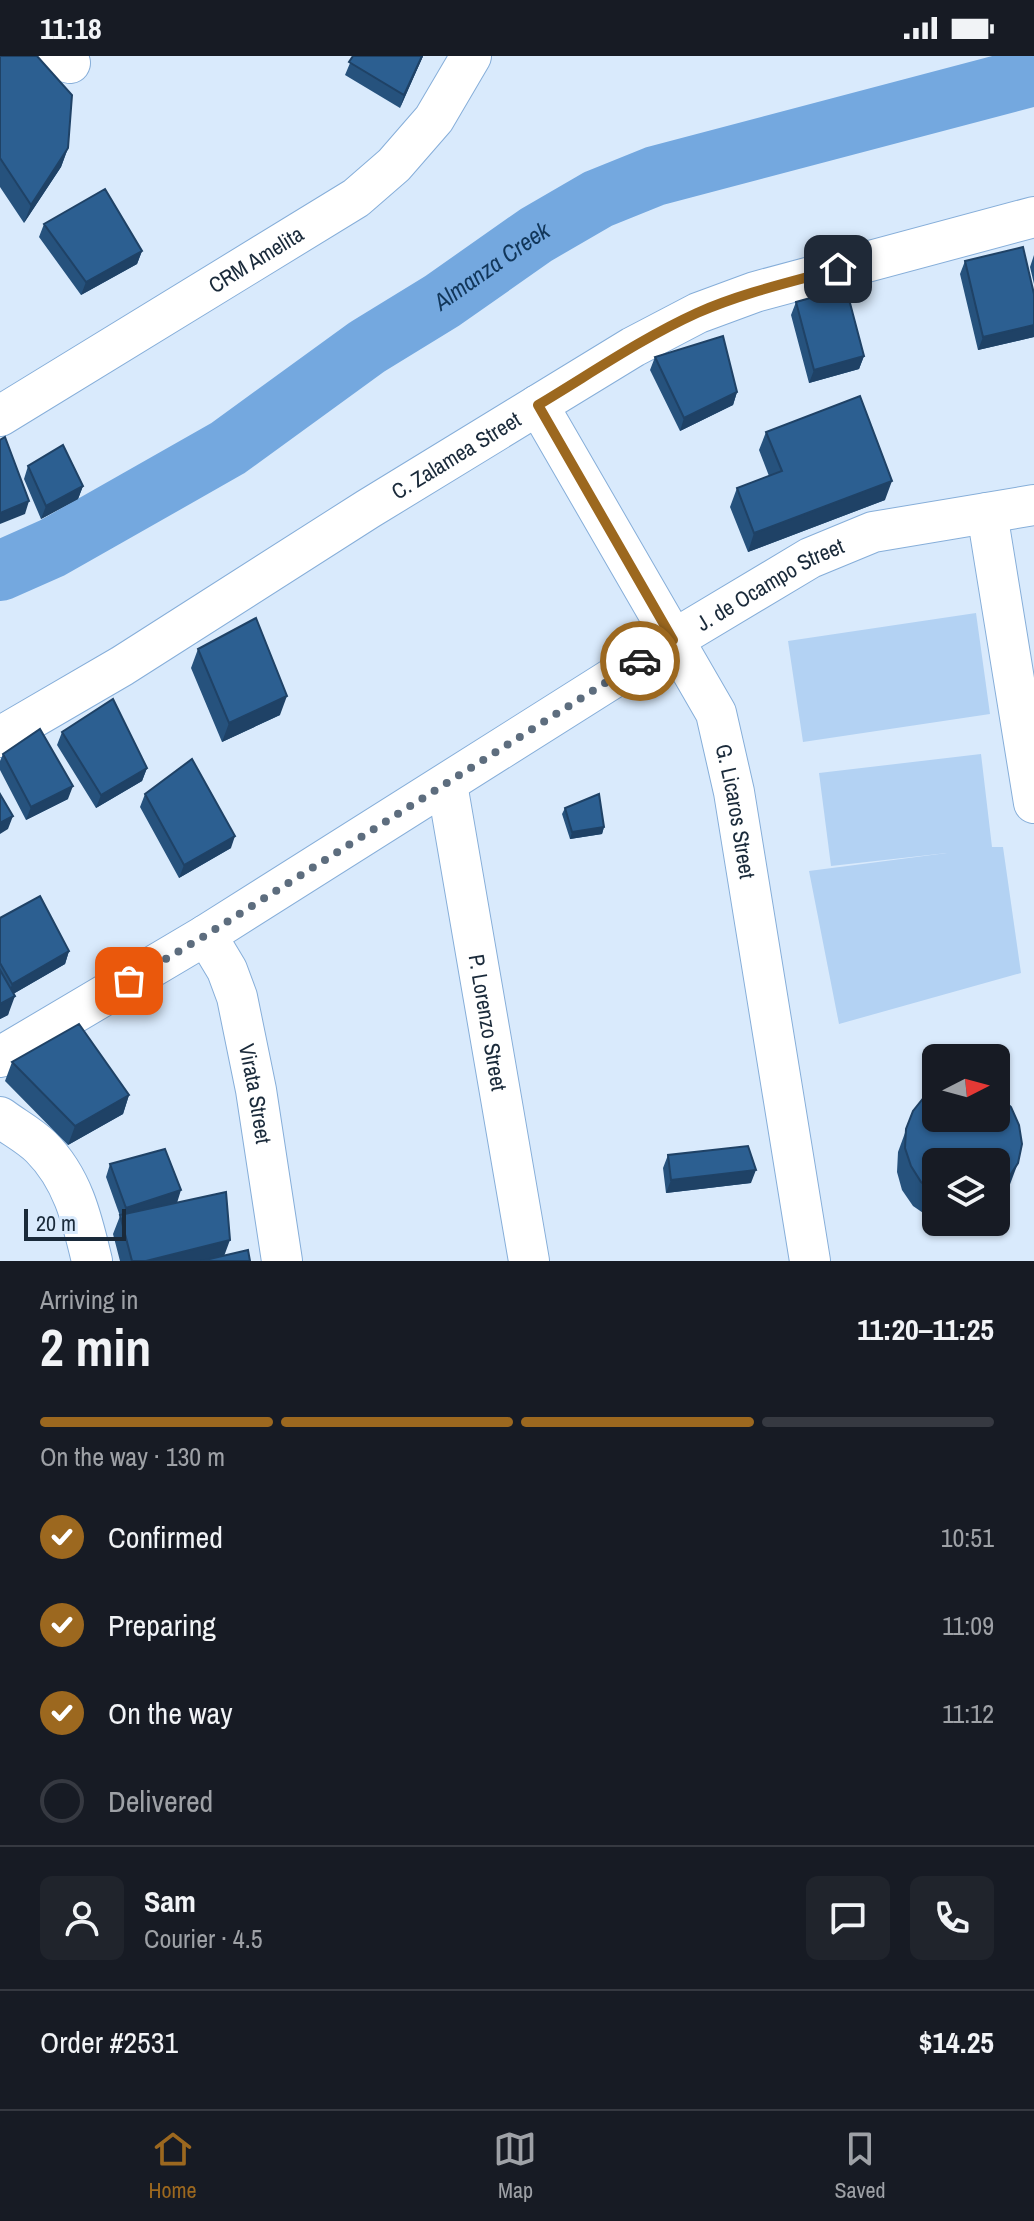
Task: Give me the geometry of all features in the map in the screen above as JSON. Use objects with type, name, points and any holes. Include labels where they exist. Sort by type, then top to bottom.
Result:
[{"type":"street","name":"CRM Amelita","points":[[0,416],[356,198],[394,165],[434,119],[471,56]]},
{"type":"street","name":"C. Zalamea Street","points":[[0,737],[122,666],[368,509],[633,347],[698,313],[755,292],[1034,217]]},
{"type":"street","name":"G. Licaros Street","points":[[538,405],[716,713],[725,743],[810,1261]]},
{"type":"street","name":"J. de Ocampo Street","points":[[0,1057],[206,935],[673,640],[810,558],[873,532],[1034,505]]},
{"type":"street","points":[[987,513],[1034,803]]},
{"type":"street","name":"P. Lorenzo Street","points":[[447,784],[529,1261]]},
{"type":"street","name":"Virata Street","points":[[206,935],[227,970],[237,997],[256,1090],[282,1261]]},
{"type":"street","points":[[0,1117],[40,1145],[59,1168],[71,1188],[92,1261]]},
{"type":"shaded area","points":[[976,613],[990,714],[803,742],[788,641]]},
{"type":"shaded area","points":[[981,754],[992,847],[1003,847],[1021,973],[839,1024],[809,871],[947,853],[831,866],[819,773]]},
{"type":"building","points":[[0,56],[37,56],[72,95],[68,148],[31,205],[0,158]]},
{"type":"building","points":[[353,56],[422,56],[404,95],[349,62]]},
{"type":"building","points":[[105,189],[142,251],[86,282],[44,224]]},
{"type":"building","points":[[1023,247],[1034,294],[1034,325],[983,337],[965,261]]},
{"type":"building","points":[[846,288],[864,356],[814,370],[796,302]]},
{"type":"building","points":[[723,336],[737,392],[684,418],[655,357]]},
{"type":"building","points":[[860,396],[892,481],[754,533],[737,488],[782,471],[766,432]]},
{"type":"building","points":[[5,437],[29,501],[0,513],[0,440]]},
{"type":"building","points":[[63,445],[83,486],[46,506],[28,466]]},
{"type":"building","points":[[256,618],[287,696],[229,723],[198,649]]},
{"type":"building","points":[[113,699],[147,768],[101,795],[62,732]]},
{"type":"building","points":[[40,729],[73,786],[31,807],[3,754]]},
{"type":"building","points":[[192,759],[235,836],[184,865],[145,794]]},
{"type":"building","points":[[0,794],[13,816],[0,823]]},
{"type":"building","points":[[599,794],[604,827],[572,832],[565,808]]},
{"type":"building","points":[[40,896],[69,951],[12,984],[0,963],[0,918]]},
{"type":"building","points":[[0,970],[15,996],[0,1004]]},
{"type":"building","points":[[79,1024],[129,1095],[75,1126],[12,1062]]},
{"type":"building","points":[[922,1100],[922,1132],[1010,1132],[1010,1106],[1019,1125],[1022,1144],[1018,1163],[1010,1175],[1010,1148],[922,1148],[922,1183],[911,1166],[905,1148],[906,1129],[913,1111]]},
{"type":"building","points":[[748,1146],[756,1170],[671,1180],[668,1155]]},
{"type":"building","points":[[165,1149],[181,1190],[126,1208],[110,1164]]},
{"type":"building","points":[[226,1192],[230,1240],[146,1261],[132,1261],[120,1215]]},
{"type":"building","points":[[248,1250],[250,1261],[201,1261]]},
{"type":"waterway","name":"Almanza Creek","points":[[0,571],[52,548],[228,448],[367,347],[442,301],[536,235],[598,199],[655,176],[1034,76]]},
{"type":"way so far","points":[[129,981],[640,661]]},
{"type":"route","points":[[640,661],[673,640],[538,405],[633,347],[698,313],[755,292],[838,269]]}]
